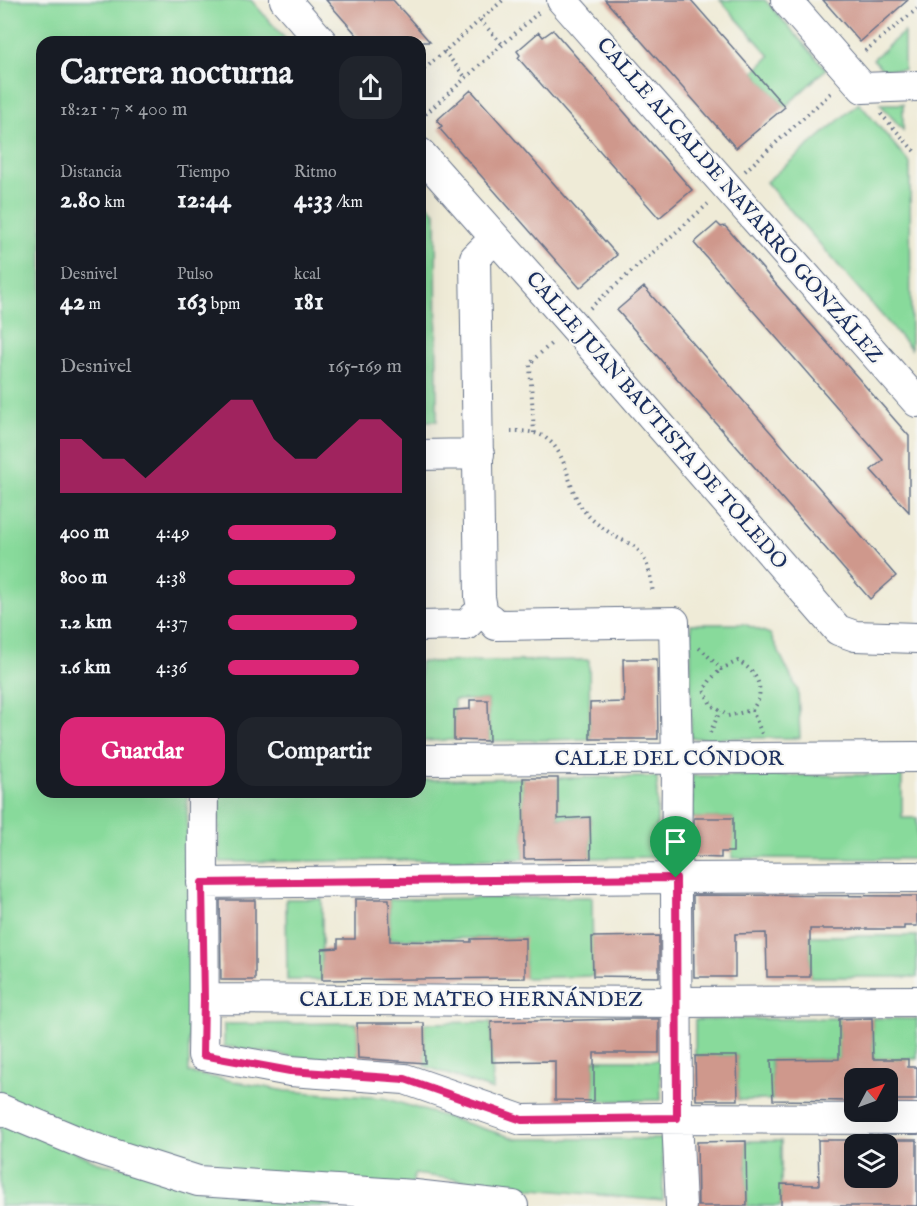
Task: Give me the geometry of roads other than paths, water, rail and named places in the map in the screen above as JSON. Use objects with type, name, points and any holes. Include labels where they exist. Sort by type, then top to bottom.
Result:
[{"type":"street","points":[[285,0],[317,36]]},
{"type":"street","points":[[786,0],[850,84],[917,86]]},
{"type":"street","name":"CALLE ALCALDE NAVARRO GONZÁLEZ","points":[[552,5],[917,402]]},
{"type":"street","name":"CALLE JUAN BAUTISTA DE TOLEDO","points":[[426,160],[838,630],[855,636],[917,638]]},
{"type":"street","points":[[483,615],[480,597],[475,258],[495,238]]},
{"type":"street","points":[[426,455],[479,454]]},
{"type":"street","points":[[426,626],[466,625],[474,617],[483,615],[496,625],[674,622],[677,759],[677,1118],[681,1206]]},
{"type":"street","name":"CALLE DEL CÓNDOR","points":[[426,760],[917,757]]},
{"type":"street","points":[[202,798],[203,1055],[290,1071],[405,1079],[522,1120],[917,1119]]},
{"type":"street","points":[[202,883],[917,878]]},
{"type":"street","name":"CALLE DE MATEO HERNÁNDEZ","points":[[204,999],[917,1001]]},
{"type":"street","points":[[0,1109],[91,1147],[198,1181],[415,1195],[513,1206]]}]
